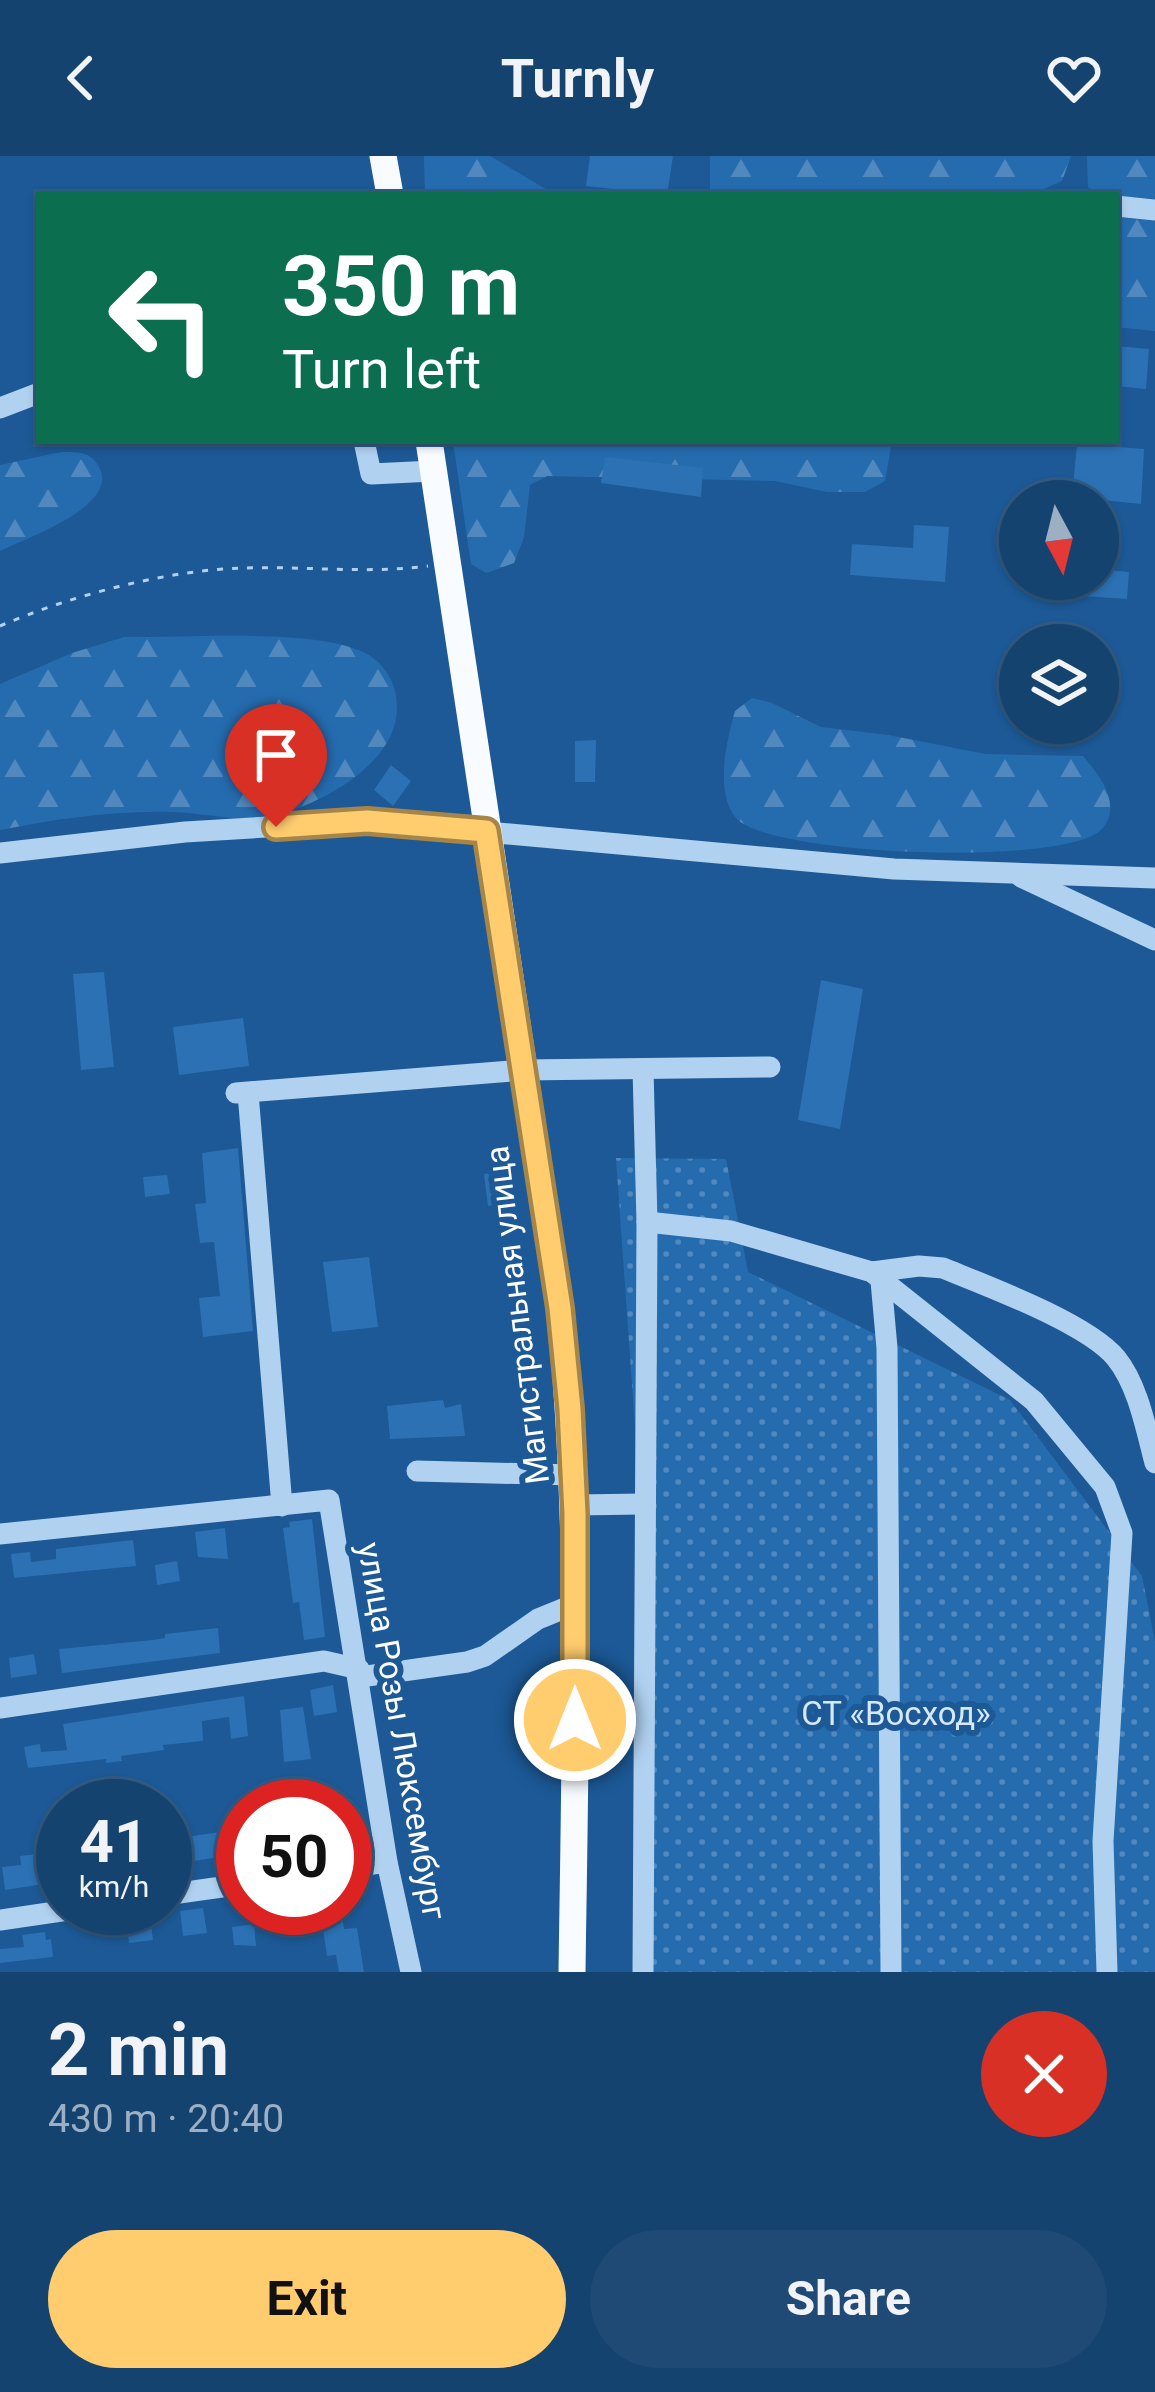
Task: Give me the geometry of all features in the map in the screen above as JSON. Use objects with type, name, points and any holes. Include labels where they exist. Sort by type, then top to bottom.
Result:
[{"type":"main road","points":[[383,156],[389,192]]},
{"type":"main road","name":"Магистральная улица","points":[[429,444],[560,1308],[575,1505],[572,1972]]},
{"type":"street","points":[[1119,206],[1155,210]]},
{"type":"street","points":[[0,408],[36,395]]},
{"type":"street","points":[[365,444],[371,474],[434,472]]},
{"type":"street","points":[[0,853],[185,832],[367,821],[894,868],[1155,878]]},
{"type":"street","points":[[1009,872],[1155,940]]},
{"type":"street","points":[[0,1534],[282,1506],[242,1093],[524,1070],[770,1067]]},
{"type":"street","points":[[643,1972],[644,1069]]},
{"type":"street","points":[[647,1222],[731,1231],[876,1276],[1034,1401],[1105,1487],[1122,1533],[1103,1841],[1107,1972]]},
{"type":"street","points":[[876,1276],[919,1266],[943,1268],[1086,1334],[1116,1358],[1135,1393],[1155,1462]]},
{"type":"street","points":[[876,1276],[887,1348],[891,1972]]},
{"type":"street","points":[[418,1471],[574,1475]]},
{"type":"street","name":"улица Розы Люксембург","points":[[282,1506],[329,1500],[388,1862],[411,1972]]},
{"type":"street","points":[[575,1505],[643,1504]]},
{"type":"street","points":[[0,1708],[324,1660],[360,1673],[467,1662],[485,1656],[538,1619],[575,1604]]},
{"type":"street","points":[[372,1864],[388,1862]]},
{"type":"street","points":[[0,1920],[36,1915]]},
{"type":"path","points":[[0,626],[37,610],[171,576],[241,568],[376,573],[447,564]]},
{"type":"green space","points":[[424,156],[490,156],[551,192],[425,192]]},
{"type":"green space","points":[[710,156],[1071,156],[1062,181],[1037,192],[710,192]]},
{"type":"green space","points":[[1087,156],[1155,156],[1155,199],[1088,187]]},
{"type":"green space","points":[[1119,217],[1155,221],[1155,331],[1119,327]]},
{"type":"green space","points":[[453,444],[891,444],[885,481],[865,492],[827,492],[775,481],[547,476],[530,485],[524,537],[514,563],[486,573],[471,564]]},
{"type":"green space","points":[[61,452],[84,454],[97,463],[102,483],[95,496],[67,519],[0,551],[0,465]]},
{"type":"green space","points":[[124,637],[279,637],[361,651],[382,666],[394,687],[397,711],[391,735],[359,774],[329,794],[282,814],[242,818],[129,812],[0,830],[0,684]]},
{"type":"green space","points":[[752,698],[821,727],[985,754],[1083,756],[1106,790],[1108,819],[1102,829],[1078,841],[980,852],[857,848],[760,831],[736,818],[724,780],[735,711]]},
{"type":"green space","name":"СТ «Восход»","points":[[616,1158],[726,1159],[748,1272],[1010,1400],[1142,1576],[1155,1642],[1155,1972],[637,1972],[639,1483]]},
{"type":"building","points":[[590,156],[673,156],[667,192],[586,186]]},
{"type":"building","points":[[1119,346],[1149,349],[1146,389],[1119,386]]},
{"type":"building","points":[[1077,444],[1144,449],[1141,504],[1119,502],[1119,480],[1074,480]]},
{"type":"building","points":[[605,457],[703,468],[701,497],[601,483]]},
{"type":"building","points":[[914,525],[949,527],[945,582],[850,575],[852,544],[913,548]]},
{"type":"building","points":[[1119,571],[1129,572],[1127,599],[1119,598]]},
{"type":"building","points":[[596,740],[595,782],[575,782],[575,741]]},
{"type":"building","points":[[391,765],[411,781],[393,806],[374,790]]},
{"type":"building","points":[[104,972],[114,1067],[81,1070],[73,974]]},
{"type":"building","points":[[821,980],[863,989],[840,1129],[798,1120]]},
{"type":"building","points":[[243,1018],[249,1066],[179,1075],[173,1027]]},
{"type":"building","points":[[238,1148],[253,1331],[203,1337],[199,1298],[220,1296],[214,1242],[200,1243],[195,1204],[206,1203],[202,1153]]},
{"type":"building","points":[[498,1172],[502,1204],[488,1206],[484,1174]]},
{"type":"building","points":[[167,1175],[170,1194],[145,1197],[143,1177]]},
{"type":"building","points":[[369,1257],[378,1327],[332,1332],[323,1262]]},
{"type":"building","points":[[443,1400],[445,1408],[461,1404],[465,1436],[390,1439],[387,1406]]},
{"type":"building","points":[[312,1519],[325,1637],[304,1640],[299,1602],[293,1603],[283,1528],[290,1527],[289,1522]]},
{"type":"building","points":[[225,1528],[228,1559],[198,1557],[195,1532]]},
{"type":"building","points":[[133,1540],[136,1566],[14,1578],[11,1554],[30,1552],[31,1562],[56,1559],[56,1549]]},
{"type":"building","points":[[177,1561],[180,1581],[157,1585],[155,1565]]},
{"type":"building","points":[[218,1628],[220,1653],[62,1673],[59,1649]]},
{"type":"building","points":[[34,1654],[37,1674],[11,1678],[9,1658]]},
{"type":"building","points":[[333,1685],[337,1712],[314,1716],[310,1690]]},
{"type":"building","points":[[244,1696],[248,1736],[231,1739],[229,1717],[202,1721],[203,1741],[163,1745],[164,1750],[121,1756],[122,1761],[28,1768],[24,1747],[40,1744],[41,1752],[67,1750],[63,1724]]},
{"type":"building","points":[[303,1707],[311,1759],[284,1762],[280,1710]]},
{"type":"building","points":[[216,1833],[216,1857],[194,1861],[192,1836]]},
{"type":"building","points":[[36,1854],[36,1885],[5,1890],[2,1867],[21,1865],[20,1856]]},
{"type":"building","points":[[203,1908],[207,1933],[192,1935],[192,1909]]},
{"type":"building","points":[[22,1935],[45,1935],[46,1940],[51,1939],[53,1957],[0,1963],[0,1949],[24,1947]]},
{"type":"building","points":[[128,1935],[152,1935],[153,1940],[129,1943]]},
{"type":"building","points":[[233,1935],[255,1935],[256,1946],[234,1945]]},
{"type":"building","points":[[324,1935],[358,1935],[364,1972],[339,1972],[336,1955],[327,1956]]},
{"type":"route","points":[[276,827],[367,821],[486,831],[560,1308],[575,1514],[575,1720]]}]
